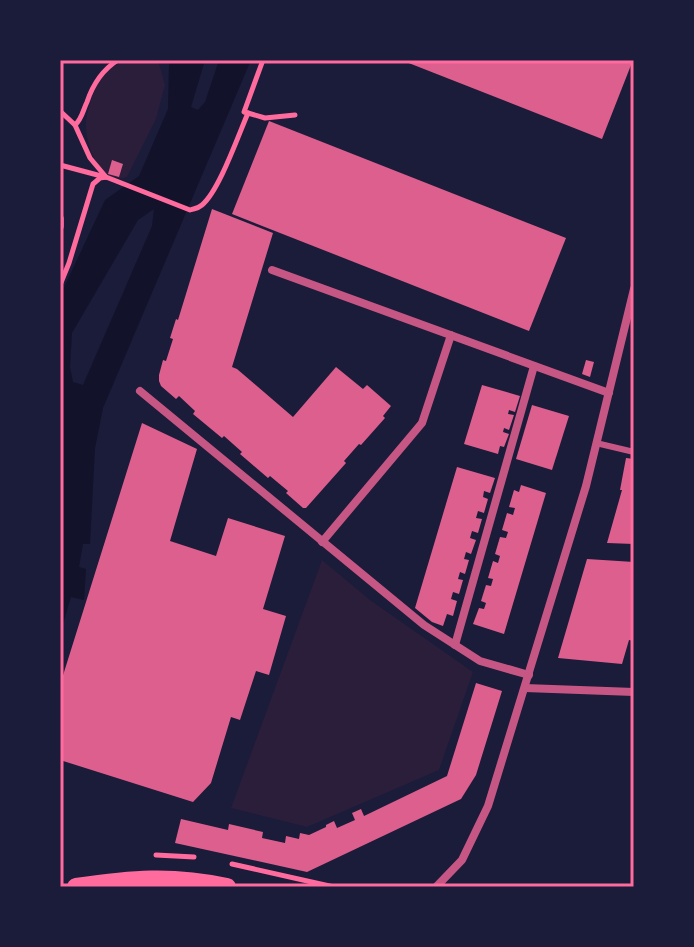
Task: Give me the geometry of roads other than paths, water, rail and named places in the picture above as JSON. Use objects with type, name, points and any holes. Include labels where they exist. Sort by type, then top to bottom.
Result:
[{"type":"main road","points":[[76,887],[136,879],[163,879],[227,887]]},
{"type":"street","points":[[60,219],[60,226]]},
{"type":"street","points":[[272,270],[609,393]]},
{"type":"street","points":[[436,887],[462,860],[488,806],[586,486],[634,289]]},
{"type":"street","points":[[322,542],[422,423],[451,335]]},
{"type":"street","points":[[455,645],[534,366]]},
{"type":"street","points":[[140,391],[424,625],[480,661],[529,675]]},
{"type":"street","points":[[525,688],[634,692]]},
{"type":"lane","points":[[596,443],[634,452]]}]
